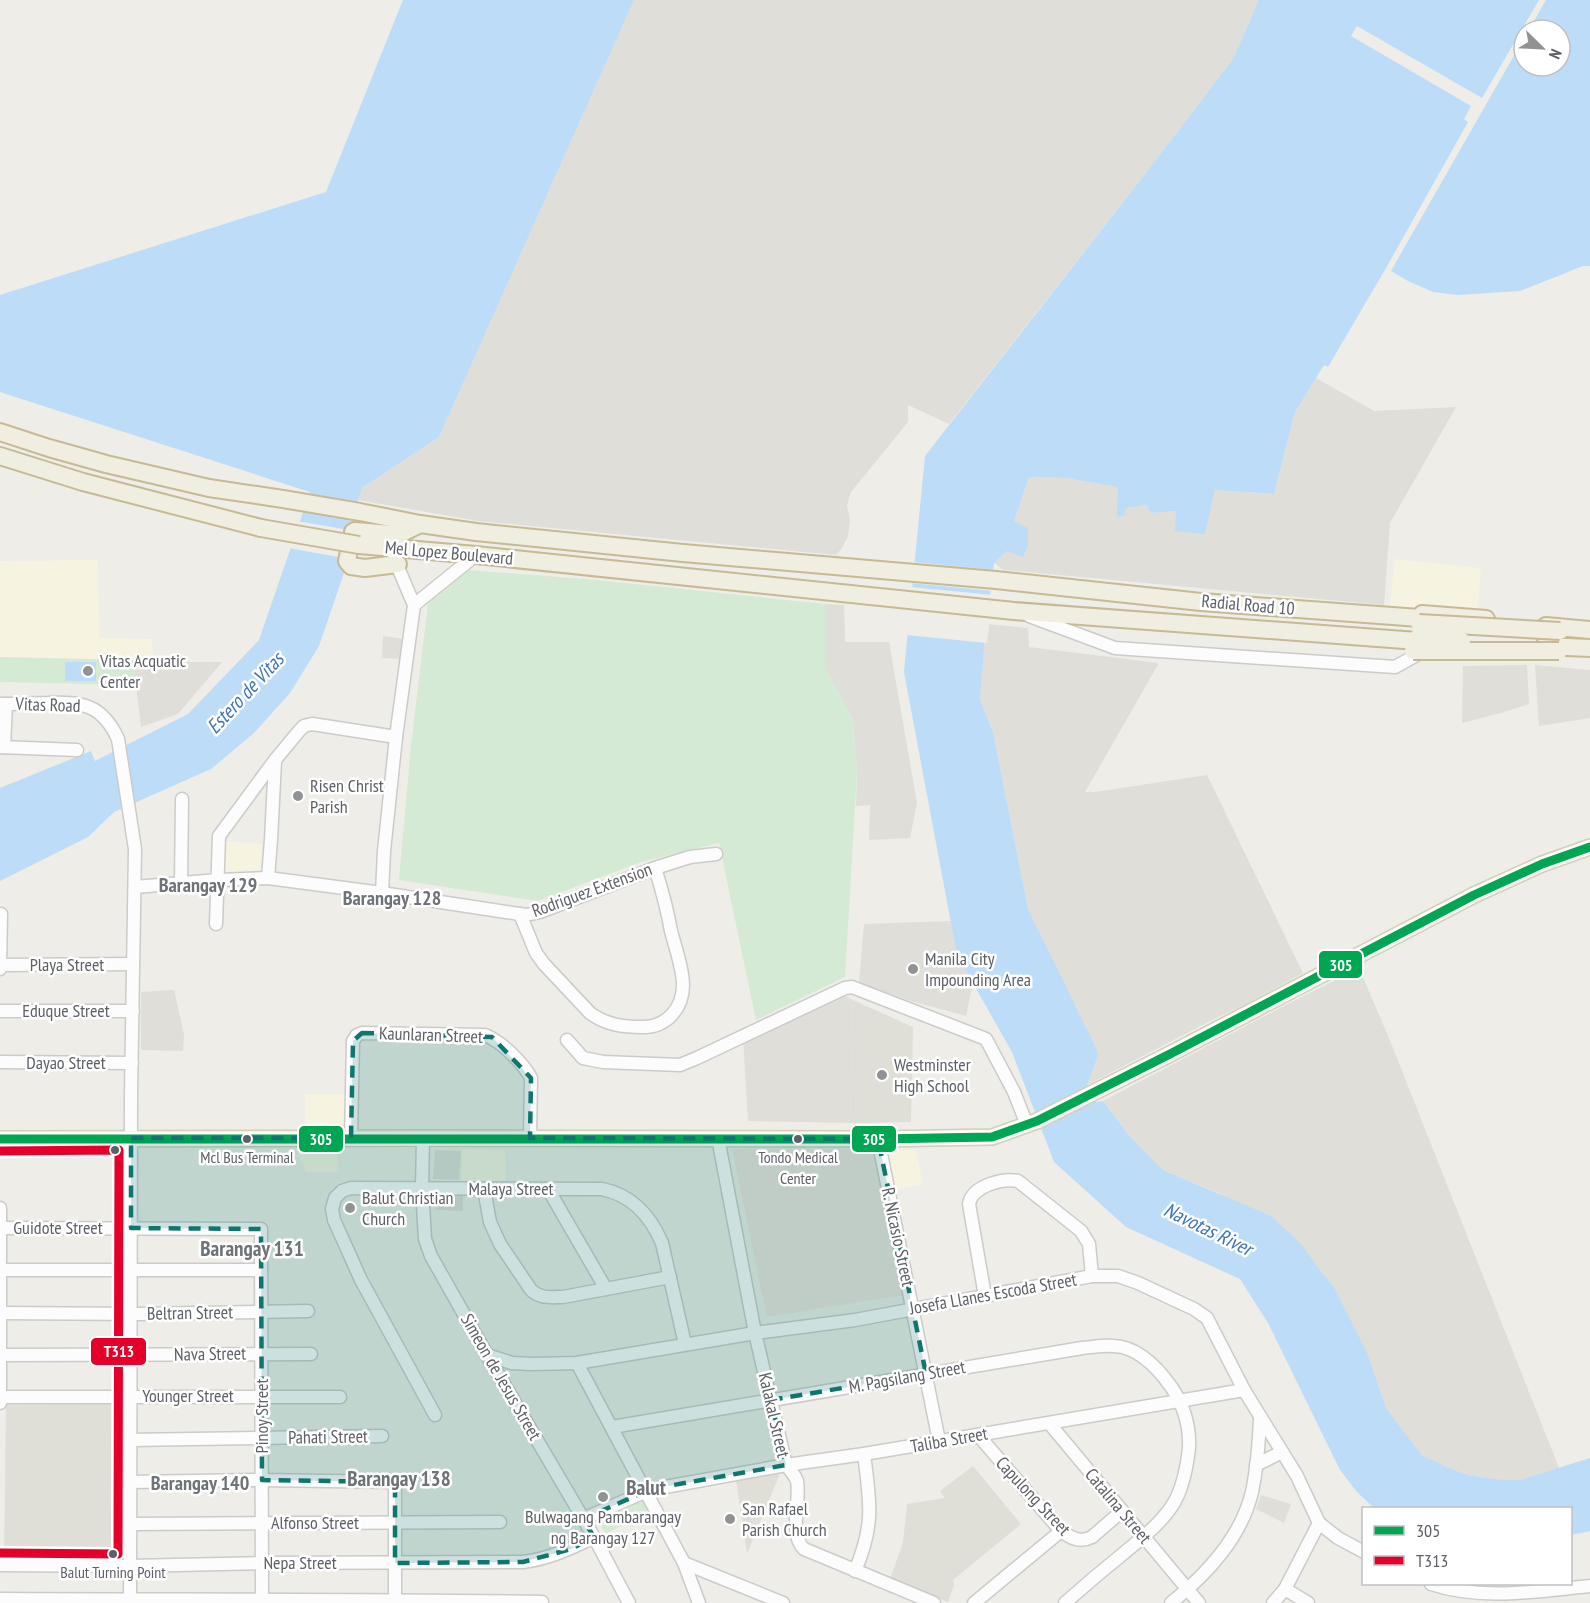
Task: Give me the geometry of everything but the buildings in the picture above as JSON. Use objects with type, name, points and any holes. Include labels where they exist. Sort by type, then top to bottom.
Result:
[{"type":"highway","name":"Mel Lopez Boulevard","points":[[0,432],[95,461],[209,488],[420,524],[521,537],[908,572]]},
{"type":"highway","name":"Mel Lopez Boulevard","points":[[0,456],[82,482],[261,528],[359,545],[908,599]]},
{"type":"highway","points":[[398,564],[351,566],[347,561],[353,532],[402,533],[420,524]]},
{"type":"highway","name":"Radial Road 10","points":[[908,572],[1170,598],[1356,614],[1515,623],[1590,632]]},
{"type":"highway","points":[[1170,598],[1202,596],[1486,619],[1560,631]]},
{"type":"highway","name":"Radial Road 10","points":[[908,599],[1014,611],[1438,643],[1590,650]]},
{"type":"highway","points":[[1014,611],[1078,625],[1170,634],[1413,651],[1590,650]]},
{"type":"highway","points":[[1438,643],[1441,620]]},
{"type":"highway","points":[[1559,651],[1419,630],[1590,632]]},
{"type":"main road","points":[[0,1139],[992,1137],[1032,1123],[1170,1054],[1474,895],[1542,864],[1590,847]]},
{"type":"street","points":[[382,893],[396,736],[414,605],[398,564],[386,548]]},
{"type":"street","points":[[414,605],[476,555]]},
{"type":"street","points":[[1014,611],[1120,649],[1395,667],[1438,643]]},
{"type":"street","name":"Vitas Road","points":[[3,704],[74,703],[87,706],[99,713],[110,724],[118,739],[135,849],[135,887]]},
{"type":"street","points":[[3,704],[2,747],[77,750]]},
{"type":"street","points":[[216,924],[219,836],[299,730],[312,724],[396,736]]},
{"type":"street","points":[[268,878],[275,760]]},
{"type":"street","points":[[180,883],[182,799]]},
{"type":"street","name":"Rodriguez Extension","points":[[135,887],[268,878],[532,914],[656,868],[690,857],[716,854]]},
{"type":"street","points":[[520,914],[536,953],[544,964],[599,1020],[611,1025],[646,1027],[662,1023],[673,1015],[680,1003],[683,983],[666,901],[656,868]]},
{"type":"street","points":[[130,1602],[131,1138],[135,887]]},
{"type":"street","points":[[0,967],[1,914]]},
{"type":"street","name":"Playa Street","points":[[0,967],[134,964]]},
{"type":"street","points":[[567,1040],[583,1058],[603,1062],[680,1065],[845,988],[852,987],[986,1039],[1032,1123]]},
{"type":"street","name":"Eduque Street","points":[[0,1011],[133,1011]]},
{"type":"street","name":"Kaunlaran Street","points":[[351,1138],[353,1041],[357,1035],[362,1033],[485,1035],[492,1038],[527,1070],[531,1078],[530,1138]]},
{"type":"street","name":"Dayao Street","points":[[0,1062],[132,1063]]},
{"type":"street","name":"Simeon de Jesus Street","points":[[423,1138],[422,1188],[425,1239],[431,1256],[594,1537],[628,1603]]},
{"type":"street","name":"Kalakal Street","points":[[718,1138],[755,1333],[786,1465],[797,1482],[796,1529],[800,1546],[934,1603]]},
{"type":"street","name":"R. Nicasio Street","points":[[878,1139],[939,1441]]},
{"type":"street","points":[[985,1296],[969,1204],[970,1197],[978,1189],[1009,1179],[1018,1181],[1081,1231],[1089,1244],[1092,1276]]},
{"type":"street","name":"Malaya Street","points":[[435,1415],[348,1253],[334,1220],[332,1209],[335,1198],[342,1191],[351,1188],[602,1189],[614,1191],[638,1206],[656,1229],[662,1243],[685,1344]]},
{"type":"street","points":[[484,1189],[490,1222],[500,1244],[531,1290],[537,1295],[546,1298],[563,1297],[670,1277]]},
{"type":"street","points":[[548,1189],[606,1288]]},
{"type":"street","points":[[0,1208],[0,1403]]},
{"type":"street","name":"Guidote Street","points":[[0,1228],[261,1229]]},
{"type":"street","name":"Pinoy Street","points":[[261,1229],[262,1602]]},
{"type":"street","points":[[0,1270],[261,1270]]},
{"type":"street","name":"Josefa Llanes Escoda Street","points":[[487,1355],[512,1363],[577,1363],[755,1333],[855,1320],[1092,1276],[1118,1276],[1194,1309],[1207,1318],[1244,1390],[1297,1476],[1319,1523],[1338,1538],[1362,1551]]},
{"type":"street","name":"Beltran Street","points":[[0,1313],[308,1311]]},
{"type":"street","name":"M. Pagsilang Street","points":[[612,1427],[1082,1348],[1116,1346],[1141,1355],[1167,1382],[1180,1400]]},
{"type":"street","name":"Nava Street","points":[[0,1354],[311,1354]]},
{"type":"street","points":[[577,1363],[684,1563],[699,1603]]},
{"type":"street","name":"Taliba Street","points":[[583,1519],[646,1490],[1244,1390]]},
{"type":"street","name":"Younger Street","points":[[0,1397],[340,1397]]},
{"type":"street","points":[[1065,1603],[1159,1523],[1175,1500],[1188,1463],[1189,1438],[1186,1416],[1180,1400]]},
{"type":"street","points":[[1172,1603],[1188,1590],[1219,1557],[1242,1518],[1252,1493],[1260,1418]]},
{"type":"street","name":"Catalina Street","points":[[1049,1423],[1199,1603]]},
{"type":"street","name":"Capulong Street","points":[[978,1435],[1061,1531],[1075,1539],[1092,1537],[1122,1511]]},
{"type":"street","name":"Pahati Street","points":[[130,1440],[382,1436]]},
{"type":"street","points":[[1256,1466],[1282,1452]]},
{"type":"street","points":[[855,1571],[865,1546],[870,1519],[871,1503],[864,1454]]},
{"type":"street","points":[[130,1482],[262,1480],[395,1482],[395,1601]]},
{"type":"street","name":"Alfonso Street","points":[[130,1524],[500,1522]]},
{"type":"street","points":[[1273,1603],[1285,1589],[1319,1523]]},
{"type":"street","points":[[974,1603],[1061,1531]]},
{"type":"street","name":"Nepa Street","points":[[0,1565],[529,1562],[571,1549],[594,1537]]},
{"type":"street","points":[[684,1563],[764,1599],[783,1603]]},
{"type":"street","points":[[1435,1585],[1463,1592],[1479,1593],[1590,1586]]},
{"type":"street","points":[[1285,1589],[1308,1603]]},
{"type":"street","points":[[0,1599],[130,1602],[543,1602]]},
{"type":"highlighted area","points":[[362,1033],[492,1037],[531,1078],[530,1138],[878,1139],[926,1374],[771,1400],[786,1465],[651,1489],[583,1519],[594,1537],[571,1549],[523,1562],[395,1563],[395,1482],[262,1480],[261,1229],[131,1228],[131,1138],[351,1138],[353,1041]]},
{"type":"shaded area","points":[[634,0],[1259,0],[1233,59],[949,424],[908,405],[908,422],[851,492],[847,505],[850,521],[848,536],[836,555],[478,521],[358,500],[362,488],[439,437]]},
{"type":"shaded area","points":[[1316,378],[1374,411],[1456,407],[1390,523],[1384,605],[1004,570],[994,563],[1007,551],[1014,521],[1029,477],[1066,478],[1118,487],[1126,508],[1146,505],[1151,513],[1177,511],[1205,533],[1215,490],[1274,494],[1295,412]]},
{"type":"shaded area","points":[[1395,559],[1481,568],[1477,618],[1389,611]]},
{"type":"shaded area","points":[[98,560],[99,638],[152,639],[153,661],[0,657],[0,561]]},
{"type":"shaded area","points":[[825,604],[844,605],[845,642],[889,642],[917,803],[910,838],[869,840],[870,805],[856,806],[857,772],[853,720],[825,668]]},
{"type":"shaded area","points":[[986,624],[1028,628],[1029,647],[1159,663],[1085,792],[1207,775],[1303,973],[1087,1085],[1098,1056],[1097,1051],[1028,909],[993,732],[980,700]]},
{"type":"shaded area","points":[[383,636],[404,639],[401,659],[382,658]]},
{"type":"shaded area","points":[[133,660],[222,662],[178,714],[141,727]]},
{"type":"shaded area","points":[[1527,665],[1529,704],[1462,723],[1463,666]]},
{"type":"shaded area","points":[[1535,665],[1590,670],[1590,718],[1539,726]]},
{"type":"shaded area","points":[[224,841],[262,844],[260,874],[221,871]]},
{"type":"shaded area","name":"Manila City Impounding Area","points":[[951,921],[957,955],[973,984],[966,1016],[911,1001],[859,983],[864,924]]},
{"type":"shaded area","points":[[1359,968],[1391,1043],[1559,1468],[1520,1480],[1494,1479],[1468,1475],[1422,1455],[1386,1408],[1366,1353],[1334,1287],[1320,1270],[1221,1194],[1163,1170],[1128,1134],[1103,1101]]},
{"type":"shaded area","points":[[174,990],[184,1035],[183,1051],[141,1050],[141,992]]},
{"type":"shaded area","points":[[842,994],[853,1000],[850,1123],[748,1121],[743,1039]]},
{"type":"shaded area","name":"Westminster High School","points":[[853,1000],[913,1027],[911,1122],[850,1123]]},
{"type":"shaded area","points":[[305,1094],[346,1094],[346,1127],[305,1127]]},
{"type":"shaded area","points":[[295,1148],[336,1148],[339,1172],[306,1172]]},
{"type":"shaded area","points":[[462,1149],[505,1150],[506,1181],[462,1181]]},
{"type":"shaded area","name":"Tondo Medical Center","points":[[732,1149],[874,1149],[903,1295],[767,1317]]},
{"type":"shaded area","points":[[435,1150],[461,1151],[459,1180],[433,1179]]},
{"type":"shaded area","points":[[888,1150],[916,1150],[923,1184],[896,1190]]},
{"type":"shaded area","points":[[436,1192],[463,1192],[463,1211],[436,1210]]},
{"type":"shaded area","points":[[117,1404],[114,1561],[4,1560],[6,1405]]},
{"type":"shaded area","points":[[973,1466],[1021,1524],[953,1580],[954,1585],[948,1602],[890,1579],[903,1543],[907,1504],[945,1498],[940,1491]]},
{"type":"shaded area","points":[[781,1471],[747,1554],[736,1480]]},
{"type":"shaded area","points":[[1261,1495],[1291,1504],[1284,1523],[1256,1509]]},
{"type":"green space","points":[[469,570],[596,580],[825,604],[825,668],[853,720],[857,772],[845,977],[756,1020],[719,843],[641,862],[538,901],[399,880],[411,745],[428,604]]},
{"type":"green space","name":"Vitas Acquatic Center","points":[[0,657],[133,660],[136,685],[0,682]]},
{"type":"green space","points":[[638,1496],[648,1501],[651,1510],[606,1534],[596,1516]]},
{"type":"water","name":"Estero de Vitas","points":[[403,0],[634,0],[439,437],[362,488],[345,570],[319,646],[290,693],[254,733],[211,769],[114,812],[88,837],[0,881],[0,788],[91,751],[95,761],[188,714],[259,640],[310,492],[0,392],[0,295],[326,192]]},
{"type":"water","name":"Navotas River","points":[[1259,0],[1590,0],[1590,266],[1583,266],[1520,291],[1457,295],[1433,292],[1386,268],[1328,367],[1324,365],[1295,412],[1274,494],[1215,490],[1205,534],[1175,531],[1176,511],[1151,513],[1146,505],[1126,508],[1124,515],[1117,517],[1118,487],[1066,478],[1029,477],[1014,521],[1028,528],[1028,545],[1023,557],[1007,551],[994,563],[980,700],[993,732],[1028,909],[1097,1050],[1098,1056],[1087,1085],[1096,1102],[1103,1101],[1128,1134],[1163,1170],[1271,1216],[1300,1243],[1334,1287],[1367,1353],[1386,1408],[1422,1455],[1468,1475],[1520,1480],[1590,1458],[1590,1531],[1572,1535],[1572,1507],[1373,1507],[1357,1492],[1340,1470],[1268,1323],[1240,1279],[1126,1227],[1054,1162],[1012,1052],[957,955],[904,672],[925,456],[1233,59]]},
{"type":"water","points":[[65,662],[96,662],[96,681],[65,681]]},
{"type":"pier","points":[[1539,0],[1546,0],[1536,18],[1529,18]]},
{"type":"pier","points":[[1357,26],[1482,98],[1512,46],[1512,59],[1391,271],[1386,268],[1468,122],[1464,119],[1471,106],[1351,36]]},
{"type":"pier","points":[[297,521],[355,531],[350,559],[288,548]]},
{"type":"pier","points":[[912,562],[996,570],[993,591],[910,583]]},
{"type":"pier","points":[[911,587],[993,595],[987,643],[906,635]]},
{"type":"transit line","name":"305","points":[[0,1139],[992,1137],[1037,1121],[1474,895],[1542,864],[1590,847]]},
{"type":"transit line","name":"T313","points":[[0,1151],[119,1150],[118,1554],[0,1553]]},
{"type":"place","name":"Vitas Acquatic Center","points":[[88,671]]},
{"type":"place","name":"Risen Christ Parish","points":[[298,796]]},
{"type":"place","name":"Manila City Impounding Area","points":[[913,969]]},
{"type":"place","name":"Westminster High School","points":[[882,1075]]},
{"type":"place","name":"Mcl Bus Terminal","points":[[247,1139]]},
{"type":"place","name":"Tondo Medical Center","points":[[798,1139]]},
{"type":"place","name":"Balut Christian Church","points":[[350,1208]]},
{"type":"place","name":"Bulwagang Pambarangay ng Barangay 127","points":[[603,1497]]},
{"type":"place","name":"San Rafael Parish Church","points":[[730,1519]]},
{"type":"place","name":"Balut Turning Point","points":[[113,1554]]},
{"type":"district","name":"Barangay 129","points":[[208,885]]},
{"type":"district","name":"Barangay 128","points":[[392,898]]},
{"type":"district","name":"Barangay 131","points":[[252,1249]]},
{"type":"district","name":"Barangay 138","points":[[399,1479]]},
{"type":"district","name":"Barangay 140","points":[[200,1483]]},
{"type":"district","name":"Balut","points":[[646,1488]]}]
